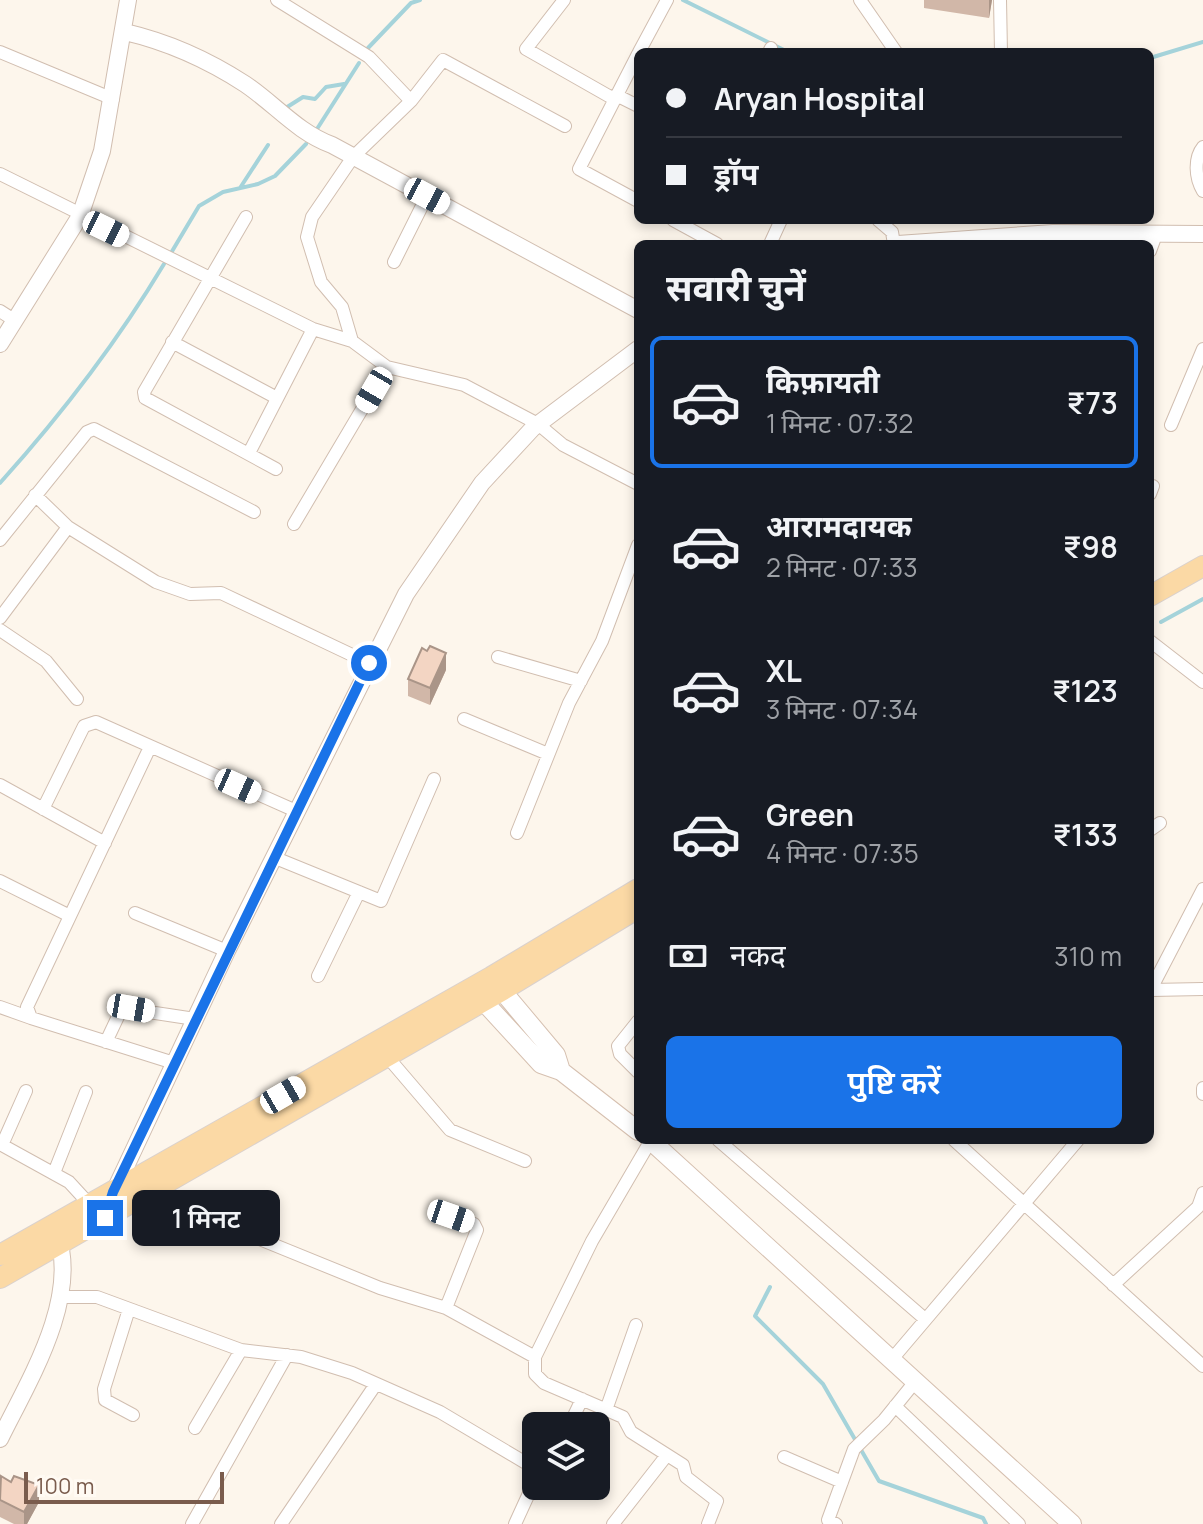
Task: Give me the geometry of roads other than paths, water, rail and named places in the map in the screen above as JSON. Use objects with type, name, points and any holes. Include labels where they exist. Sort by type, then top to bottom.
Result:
[{"type":"main road","points":[[1154,594],[1203,566]]},
{"type":"main road","points":[[1154,607],[1203,580]]},
{"type":"main road","points":[[497,984],[634,892]]},
{"type":"main road","points":[[99,1215],[120,1189],[634,910]]},
{"type":"main road","points":[[497,984],[556,1055],[561,1071]]},
{"type":"main road","points":[[477,995],[541,1064],[561,1071],[634,1128]]},
{"type":"main road","points":[[0,1255],[148,1194],[381,1049]]},
{"type":"main road","points":[[654,1144],[1072,1524]]},
{"type":"main road","points":[[0,1278],[57,1234]]},
{"type":"street","points":[[0,343],[7,316],[80,216],[102,151],[125,32],[128,0]]},
{"type":"street","points":[[277,0],[369,57],[411,101]]},
{"type":"street","points":[[564,0],[526,45],[527,52],[634,104]]},
{"type":"street","points":[[642,48],[667,0]]},
{"type":"street","points":[[860,0],[893,48]]},
{"type":"street","points":[[1000,0],[1001,48]]},
{"type":"street","points":[[125,32],[167,41],[180,48],[246,85],[309,137],[353,157],[634,308]]},
{"type":"street","points":[[0,52],[113,99]]},
{"type":"street","points":[[352,341],[342,307],[321,282],[307,237],[312,217],[353,157],[411,101],[443,60],[565,126]]},
{"type":"street","points":[[634,62],[579,169],[634,199]]},
{"type":"street","points":[[1203,147],[1197,156],[1197,180],[1203,191]]},
{"type":"street","points":[[0,174],[313,329],[352,341],[387,367],[464,385],[538,424],[563,445],[634,482]]},
{"type":"street","points":[[394,262],[427,196]]},
{"type":"street","points":[[246,217],[144,385],[145,398],[276,469]]},
{"type":"street","points":[[680,224],[710,240]]},
{"type":"street","points":[[883,224],[892,232],[895,240]]},
{"type":"street","points":[[946,240],[1074,226],[1203,234]]},
{"type":"street","points":[[1154,240],[1157,232]]},
{"type":"street","points":[[249,453],[313,329]]},
{"type":"street","points":[[172,342],[277,398]]},
{"type":"street","points":[[1171,425],[1203,349]]},
{"type":"street","points":[[535,1357],[446,1308],[380,1288],[148,1194],[120,1189],[174,1063],[227,951],[406,594],[482,483],[538,424],[634,352]]},
{"type":"street","points":[[294,524],[387,367]]},
{"type":"street","points":[[0,540],[87,432],[101,429],[254,512]]},
{"type":"street","points":[[35,495],[68,527],[156,582],[190,594],[221,593],[369,663]]},
{"type":"street","points":[[0,618],[68,527]]},
{"type":"street","points":[[517,833],[548,754],[602,641],[634,556]]},
{"type":"street","points":[[0,630],[46,661],[77,699]]},
{"type":"street","points":[[1154,644],[1203,682]]},
{"type":"street","points":[[498,657],[581,681]]},
{"type":"street","points":[[464,719],[548,754]]},
{"type":"street","points":[[43,809],[88,722],[96,722],[296,811]]},
{"type":"street","points":[[31,1018],[27,1007],[150,747]]},
{"type":"street","points":[[273,857],[381,901],[434,779]]},
{"type":"street","points":[[0,785],[105,843]]},
{"type":"street","points":[[0,881],[70,916]]},
{"type":"street","points":[[1154,983],[1203,889]]},
{"type":"street","points":[[318,976],[359,892]]},
{"type":"street","points":[[135,913],[227,951]]},
{"type":"street","points":[[1154,991],[1203,989]]},
{"type":"street","points":[[0,1007],[174,1063]]},
{"type":"street","points":[[106,1042],[122,1008],[195,1019]]},
{"type":"street","points":[[634,1026],[618,1046],[620,1054],[634,1068]]},
{"type":"street","points":[[381,1049],[450,1130],[525,1161]]},
{"type":"street","points":[[26,1091],[1,1145],[69,1182],[99,1215]]},
{"type":"street","points":[[54,1173],[86,1092]]},
{"type":"street","points":[[648,1144],[592,1241],[535,1357],[535,1374],[544,1383],[623,1417],[631,1432],[683,1465],[686,1477],[717,1501],[708,1524]]},
{"type":"street","points":[[723,1144],[925,1319]]},
{"type":"street","points":[[958,1144],[1203,1366]]},
{"type":"street","points":[[893,1358],[1022,1202],[1074,1144]]},
{"type":"street","points":[[1113,1285],[1198,1207],[1203,1193]]},
{"type":"street","points":[[446,1308],[477,1230],[474,1224],[451,1216]]},
{"type":"street","points":[[0,1439],[50,1336],[58,1297],[57,1234]]},
{"type":"street","points":[[58,1297],[97,1297],[241,1350],[287,1355],[340,1369],[440,1412],[522,1461]]},
{"type":"street","points":[[129,1309],[104,1389],[105,1400],[133,1415]]},
{"type":"street","points":[[606,1410],[636,1325]]},
{"type":"street","points":[[195,1428],[241,1350]]},
{"type":"street","points":[[192,1524],[287,1355]]},
{"type":"street","points":[[836,1524],[828,1520],[858,1445],[914,1383]]},
{"type":"street","points":[[281,1524],[376,1384]]},
{"type":"street","points":[[576,1412],[582,1399]]},
{"type":"street","points":[[895,1406],[1019,1524]]},
{"type":"street","points":[[613,1524],[667,1455]]},
{"type":"street","points":[[784,1457],[842,1482]]},
{"type":"street","points":[[515,1524],[526,1500]]},
{"type":"waterway","points":[[368,48],[411,3],[420,0]]},
{"type":"waterway","points":[[683,0],[780,48]]},
{"type":"waterway","points":[[1154,57],[1203,42]]},
{"type":"waterway","points":[[317,129],[359,63]]},
{"type":"waterway","points":[[284,109],[303,97],[315,99],[326,87],[344,84]]},
{"type":"waterway","points":[[171,253],[199,206],[223,192],[258,184],[275,176],[306,144]]},
{"type":"waterway","points":[[240,188],[268,145]]},
{"type":"waterway","points":[[0,483],[87,378],[164,264]]},
{"type":"waterway","points":[[1161,622],[1203,599]]},
{"type":"waterway","points":[[770,1287],[755,1316],[823,1384],[879,1481],[983,1518],[986,1524]]}]
